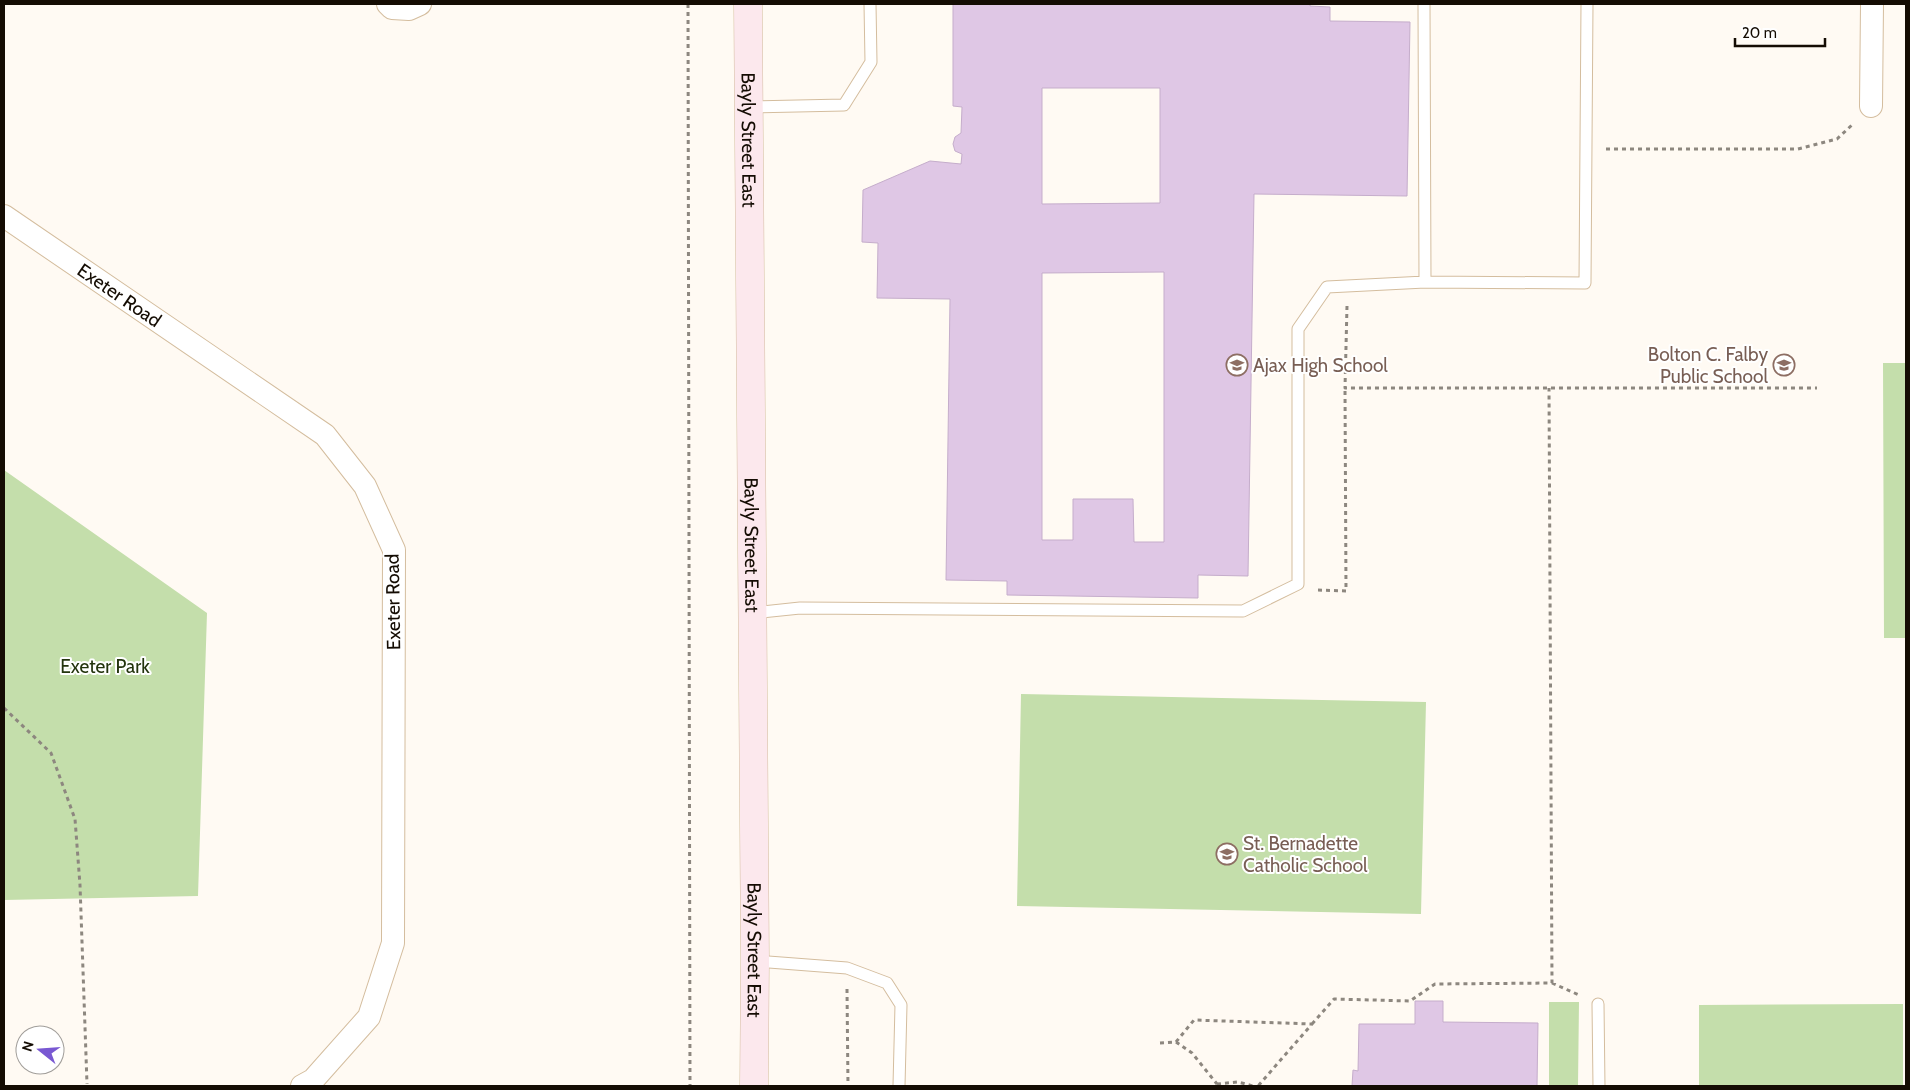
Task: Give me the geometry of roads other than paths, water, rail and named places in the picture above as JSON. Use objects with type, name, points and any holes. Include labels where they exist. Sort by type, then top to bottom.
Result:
[{"type":"main road","name":"Bayly Street East","points":[[748,4],[755,961],[754,1086]]},
{"type":"street","points":[[388,4],[392,8],[410,9],[420,4]]},
{"type":"street","points":[[1871,106],[1872,4]]},
{"type":"street","name":"Exeter Road","points":[[4,216],[325,435],[365,486],[394,550],[392,943],[369,1017],[313,1080],[302,1086]]},
{"type":"lane","points":[[748,107],[844,105],[871,62],[870,4]]},
{"type":"lane","points":[[1424,4],[1425,282]]},
{"type":"lane","points":[[753,613],[800,608],[1243,611],[1298,584],[1298,329],[1327,287],[1425,282],[1585,283],[1587,4]]},
{"type":"lane","points":[[755,961],[847,968],[887,983],[901,1005],[900,1086]]},
{"type":"lane","points":[[1598,1004],[1598,1086]]},
{"type":"place","name":"Ajax High School","points":[[1237,365]]},
{"type":"place","name":"Bolton C. Falby Public School","points":[[1784,365]]},
{"type":"place","name":"St. Bernadette Catholic School","points":[[1227,854]]},
{"type":"park label","name":"Exeter Park","points":[[105,666]]}]
